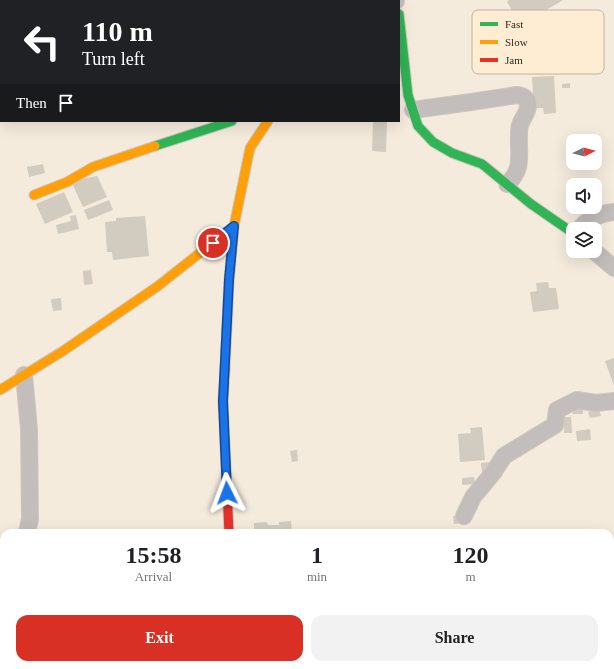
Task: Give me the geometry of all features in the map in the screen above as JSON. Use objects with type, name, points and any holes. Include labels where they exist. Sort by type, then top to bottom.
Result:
[{"type":"street","points":[[400,22],[408,95],[418,126],[433,142],[452,153],[482,164],[531,204],[566,228]]},
{"type":"street","points":[[413,110],[517,95],[526,99],[528,109],[520,125],[518,146],[520,162],[518,171],[507,184]]},
{"type":"street","points":[[34,195],[67,182],[93,167],[229,122]]},
{"type":"street","points":[[229,529],[223,401],[229,280],[234,226],[250,148],[267,122]]},
{"type":"street","points":[[587,222],[596,217],[614,212]]},
{"type":"street","points":[[0,390],[63,352],[158,286],[234,226]]},
{"type":"street","points":[[602,258],[614,268]]},
{"type":"street","points":[[24,375],[29,429],[30,519],[28,529]]},
{"type":"street","points":[[464,516],[473,497],[493,473],[504,456],[555,425],[557,410],[577,400],[596,403],[614,401]]},
{"type":"building","points":[[509,0],[563,0],[546,10],[512,10],[507,2]]},
{"type":"building","points":[[554,76],[556,113],[544,114],[543,108],[534,108],[532,77]]},
{"type":"building","points":[[570,83],[570,88],[562,88],[562,84]]},
{"type":"building","points":[[373,122],[387,122],[386,152],[372,151]]},
{"type":"building","points":[[43,164],[45,173],[29,177],[27,167]]},
{"type":"building","points":[[97,176],[107,197],[83,207],[71,181]]},
{"type":"building","points":[[64,192],[73,212],[45,224],[36,204]]},
{"type":"building","points":[[109,200],[113,210],[88,220],[84,210]]},
{"type":"building","points":[[76,215],[79,229],[58,234],[56,225],[71,221],[70,216]]},
{"type":"building","points":[[145,216],[149,256],[113,260],[112,252],[107,252],[105,222],[116,221],[116,218]]},
{"type":"building","points":[[91,270],[93,284],[84,285],[83,271]]},
{"type":"building","points":[[548,282],[549,288],[556,288],[559,309],[533,312],[530,292],[537,291],[536,283]]},
{"type":"building","points":[[61,298],[62,310],[53,311],[51,299]]},
{"type":"building","points":[[614,358],[614,386],[605,361]]},
{"type":"building","points":[[572,403],[583,403],[583,414],[573,414]]},
{"type":"building","points":[[599,409],[601,416],[590,418],[588,412]]},
{"type":"building","points":[[563,417],[571,417],[572,433],[564,433]]},
{"type":"building","points":[[482,427],[485,460],[460,462],[458,434],[471,433],[470,428]]},
{"type":"building","points":[[590,429],[591,440],[577,441],[576,431]]},
{"type":"building","points":[[297,450],[298,461],[292,462],[290,451]]},
{"type":"building","points":[[491,462],[492,471],[482,472],[481,463]]},
{"type":"building","points":[[474,477],[475,484],[462,485],[462,478]]},
{"type":"building","points":[[462,514],[463,523],[454,524],[453,516]]},
{"type":"building","points":[[291,521],[292,529],[254,529],[254,523],[267,522],[268,525],[279,525],[279,522]]},
{"type":"traffic: fast","points":[[400,23],[408,95],[418,126],[433,142],[452,153],[482,164],[531,204],[566,228]]},
{"type":"traffic: fast","points":[[155,146],[229,122]]},
{"type":"traffic: slow","points":[[225,369],[229,280],[234,226],[250,148],[267,122]]},
{"type":"traffic: slow","points":[[34,195],[67,182],[93,167],[155,146]]},
{"type":"traffic: slow","points":[[0,390],[63,351],[158,286],[234,226]]},
{"type":"traffic: jam","points":[[225,369],[223,401],[229,529]]},
{"type":"route","points":[[213,243],[234,226],[229,280],[223,401],[227,493]]}]
